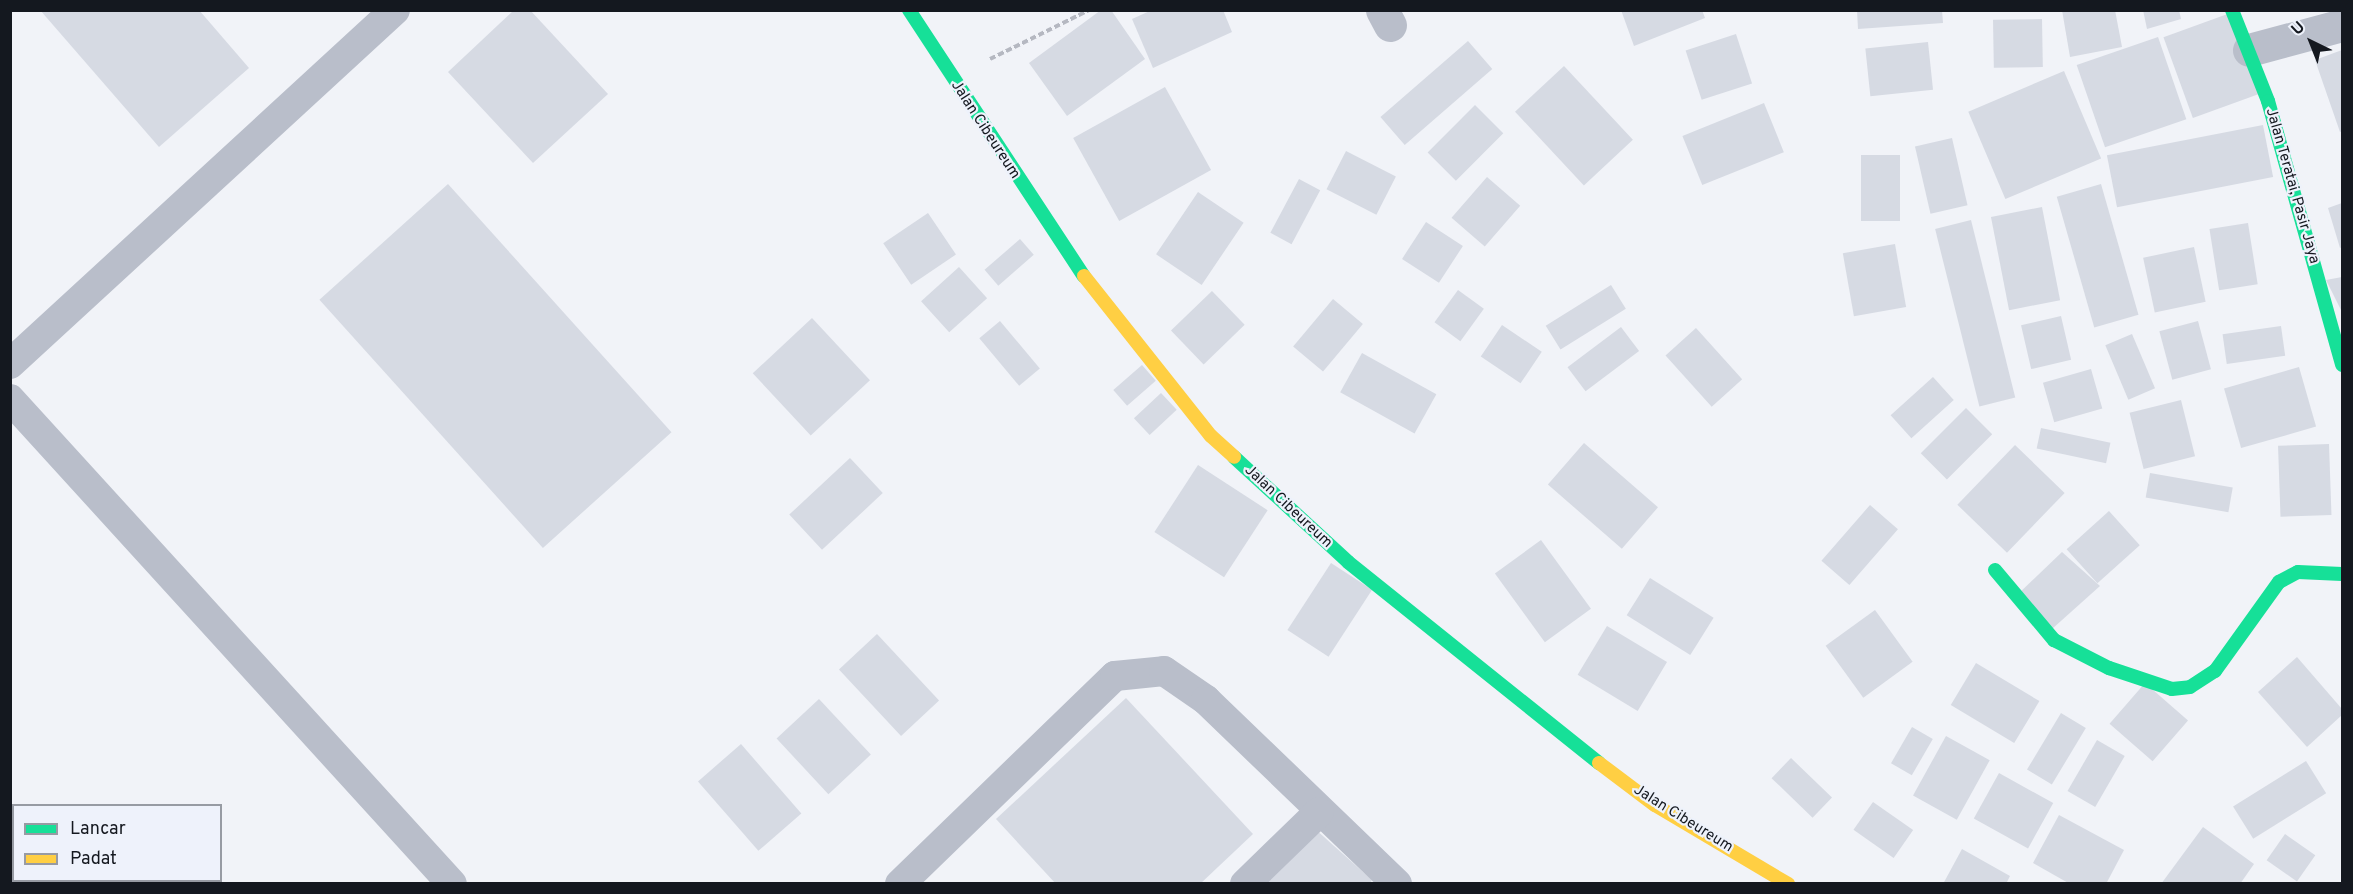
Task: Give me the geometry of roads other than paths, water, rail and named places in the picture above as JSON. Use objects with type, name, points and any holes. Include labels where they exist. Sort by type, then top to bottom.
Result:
[{"type":"street","name":"Jalan Cibeureum","points":[[909,10],[1080,271],[1211,436],[1348,562],[1513,698],[1656,805],[1788,884]]},
{"type":"street","name":"Jalan Teratai, Pasir Jaya","points":[[2232,10],[2268,101],[2343,365]]},
{"type":"street","points":[[2248,50],[2343,25]]},
{"type":"street","points":[[1995,570],[2026,613],[2054,640],[2109,668],[2172,689],[2190,687],[2215,671],[2279,582],[2298,573],[2343,574]]},
{"type":"lane","points":[[10,364],[395,10]]},
{"type":"lane","points":[[10,399],[452,884]]},
{"type":"lane","points":[[900,884],[1115,676],[1164,671],[1206,700],[1319,812],[1397,884]]},
{"type":"lane","points":[[1245,884],[1319,812]]}]
